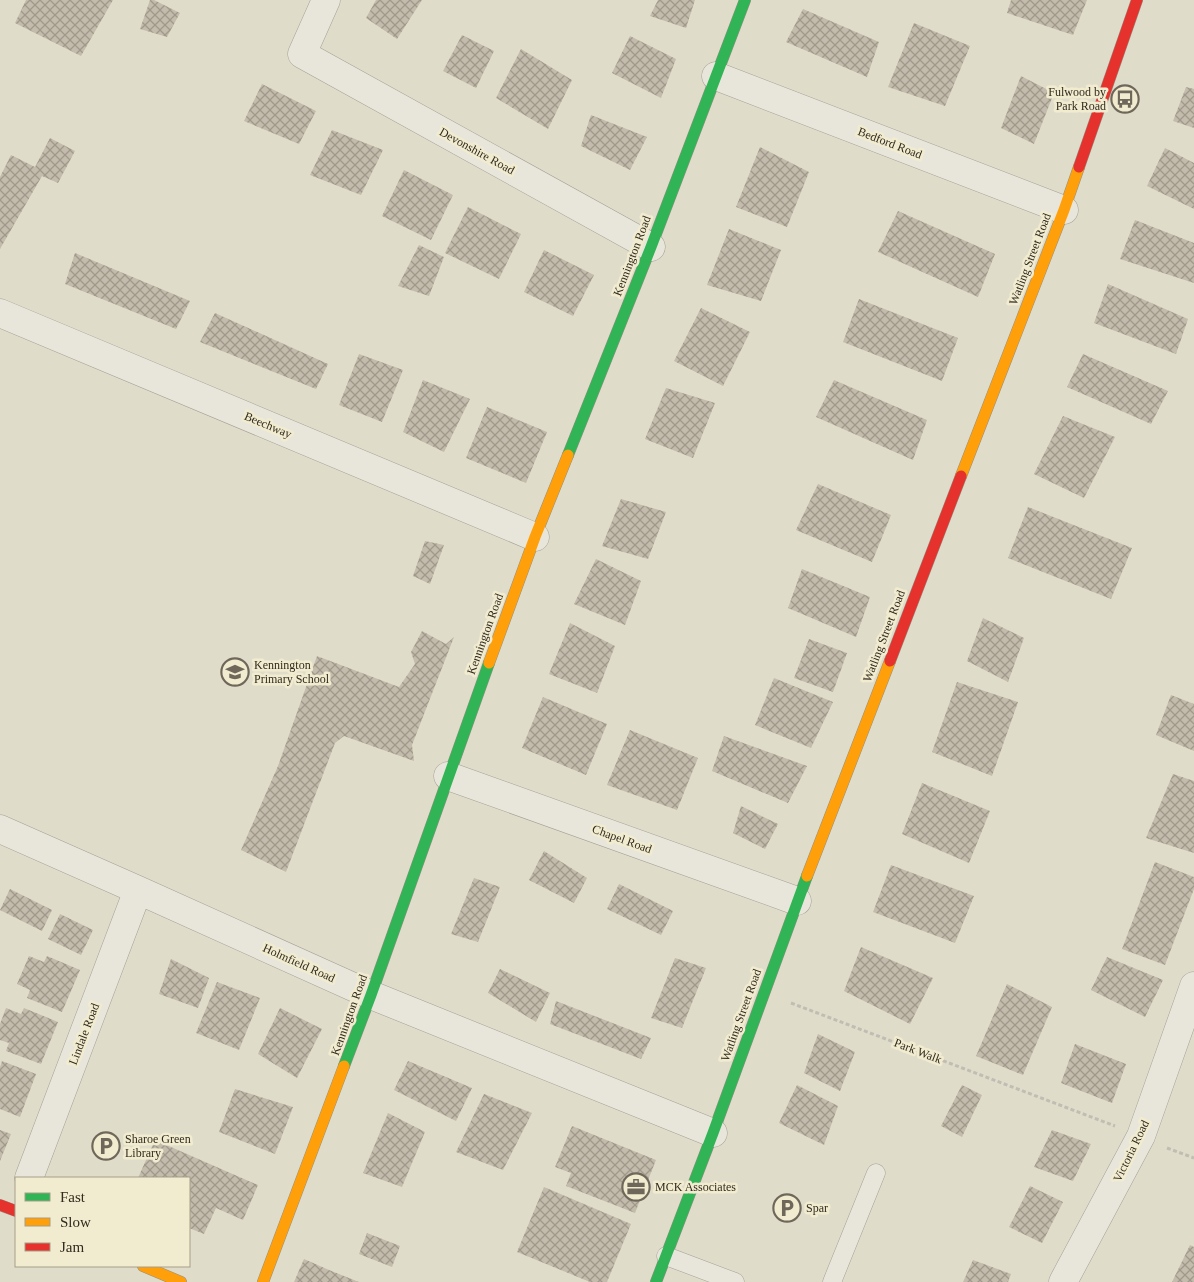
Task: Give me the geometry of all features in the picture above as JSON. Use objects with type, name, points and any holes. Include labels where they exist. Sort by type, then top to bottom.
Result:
[{"type":"street","name":"Devonshire Road","points":[[326,0],[302,54],[651,248]]},
{"type":"street","name":"Kennington Road","points":[[263,1282],[371,995],[535,537],[651,248],[745,0]]},
{"type":"street","name":"Watling Street Road","points":[[656,1282],[713,1133],[797,901],[1064,210],[1137,0]]},
{"type":"street","name":"Bedford Road","points":[[716,76],[1064,210]]},
{"type":"street","name":"Beechway","points":[[0,312],[535,537]]},
{"type":"street","name":"Chapel Road","points":[[448,776],[797,901]]},
{"type":"street","name":"Holmfield Road","points":[[0,829],[371,995],[713,1133]]},
{"type":"street","name":"Lindale Road","points":[[29,1177],[138,890]]},
{"type":"street","name":"Victoria Road","points":[[1063,1282],[1141,1136],[1194,986]]},
{"type":"street","points":[[0,1205],[15,1211]]},
{"type":"street","points":[[146,1267],[181,1282]]},
{"type":"lane","points":[[832,1282],[876,1173]]},
{"type":"lane","points":[[666,1256],[735,1282]]},
{"type":"path","name":"Park Walk","points":[[792,994],[791,1003],[1141,1136]]},
{"type":"building","points":[[26,0],[113,0],[81,56],[15,23]]},
{"type":"building","points":[[150,0],[154,0],[180,13],[167,37],[140,29]]},
{"type":"building","points":[[376,0],[422,0],[397,39],[366,18]]},
{"type":"building","points":[[658,0],[695,0],[686,28],[650,16]]},
{"type":"building","points":[[1011,0],[1087,0],[1073,35],[1007,13]]},
{"type":"building","points":[[803,9],[879,42],[867,77],[786,42]]},
{"type":"building","points":[[914,23],[970,46],[945,106],[888,87]]},
{"type":"building","points":[[462,35],[494,51],[476,88],[443,71]]},
{"type":"building","points":[[630,36],[676,59],[661,98],[612,73]]},
{"type":"building","points":[[521,49],[572,80],[548,129],[496,98]]},
{"type":"building","points":[[1021,76],[1054,93],[1034,144],[1001,128]]},
{"type":"building","points":[[262,84],[316,111],[299,144],[244,121]]},
{"type":"building","points":[[1186,87],[1194,89],[1194,128],[1173,121]]},
{"type":"building","points":[[591,115],[647,137],[630,170],[581,146]]},
{"type":"building","points":[[332,130],[383,150],[361,195],[310,175]]},
{"type":"building","points":[[50,138],[75,151],[58,183],[42,176],[0,249],[0,177],[11,155],[35,167]]},
{"type":"building","points":[[760,147],[809,172],[787,227],[736,207]]},
{"type":"building","points":[[1165,148],[1194,163],[1194,209],[1147,186]]},
{"type":"building","points":[[404,170],[453,195],[431,240],[382,216]]},
{"type":"building","points":[[468,207],[521,234],[499,279],[445,253]]},
{"type":"building","points":[[898,211],[995,254],[978,297],[878,252]]},
{"type":"building","points":[[1135,220],[1194,243],[1194,283],[1120,259]]},
{"type":"building","points":[[729,229],[781,250],[761,301],[707,285]]},
{"type":"building","points":[[419,245],[444,257],[429,296],[398,286]]},
{"type":"building","points":[[544,250],[594,275],[573,316],[524,292]]},
{"type":"building","points":[[75,253],[190,301],[176,329],[65,284]]},
{"type":"building","points":[[1108,284],[1188,319],[1176,354],[1094,323]]},
{"type":"building","points":[[859,299],[958,338],[942,381],[843,342]]},
{"type":"building","points":[[701,308],[750,332],[723,386],[674,361]]},
{"type":"building","points":[[215,313],[328,364],[316,389],[200,342]]},
{"type":"building","points":[[359,354],[403,370],[382,422],[339,405]]},
{"type":"building","points":[[1083,354],[1168,391],[1151,424],[1067,387]]},
{"type":"building","points":[[423,380],[470,399],[444,452],[403,432]]},
{"type":"building","points":[[834,380],[927,420],[913,460],[816,417]]},
{"type":"building","points":[[666,388],[715,403],[693,458],[645,439]]},
{"type":"building","points":[[487,407],[547,432],[526,483],[466,458]]},
{"type":"building","points":[[1063,416],[1115,437],[1084,498],[1034,474]]},
{"type":"building","points":[[818,484],[891,515],[872,562],[796,530]]},
{"type":"building","points":[[621,499],[666,512],[648,559],[602,546]]},
{"type":"building","points":[[1028,507],[1132,548],[1111,599],[1008,558]]},
{"type":"building","points":[[425,541],[444,545],[430,584],[413,576]]},
{"type":"building","points":[[596,559],[641,581],[625,625],[574,604]]},
{"type":"building","points":[[802,569],[870,597],[856,637],[788,608]]},
{"type":"building","points":[[983,618],[1024,638],[1008,682],[967,661]]},
{"type":"building","points":[[570,623],[615,646],[597,693],[549,674]]},
{"type":"building","points":[[422,631],[446,644],[454,637],[412,745],[414,761],[344,736],[335,743],[286,872],[241,850],[278,766],[317,656],[399,687],[415,664],[411,652]]},
{"type":"building","points":[[809,639],[847,653],[833,692],[794,678]]},
{"type":"building","points":[[774,678],[833,702],[811,748],[755,725]]},
{"type":"building","points":[[957,682],[1018,702],[992,776],[932,752]]},
{"type":"building","points":[[1171,695],[1194,704],[1194,751],[1156,735]]},
{"type":"building","points":[[543,697],[607,724],[586,775],[522,748]]},
{"type":"building","points":[[630,730],[698,758],[677,810],[607,785]]},
{"type":"building","points":[[724,736],[807,766],[788,803],[712,771]]},
{"type":"building","points":[[1173,774],[1194,781],[1194,853],[1146,838]]},
{"type":"building","points":[[922,783],[990,811],[969,863],[902,834]]},
{"type":"building","points":[[741,806],[778,824],[765,849],[733,833]]},
{"type":"building","points":[[544,851],[587,878],[574,903],[529,880]]},
{"type":"building","points":[[1155,862],[1194,877],[1194,889],[1165,965],[1122,949]]},
{"type":"building","points":[[891,865],[974,896],[955,943],[873,912]]},
{"type":"building","points":[[474,878],[500,887],[478,942],[451,934]]},
{"type":"building","points":[[619,884],[673,911],[661,935],[607,909]]},
{"type":"building","points":[[10,889],[52,910],[42,931],[0,910]]},
{"type":"building","points":[[60,914],[93,930],[81,955],[48,939]]},
{"type":"building","points":[[861,947],[933,978],[910,1024],[844,991]]},
{"type":"building","points":[[29,956],[44,962],[47,956],[80,970],[62,1012],[27,998],[30,990],[17,984]]},
{"type":"building","points":[[1107,957],[1163,980],[1145,1017],[1091,990]]},
{"type":"building","points":[[675,958],[706,968],[682,1028],[651,1018]]},
{"type":"building","points":[[171,959],[209,978],[198,1008],[159,994]]},
{"type":"building","points":[[500,969],[550,993],[536,1022],[488,993]]},
{"type":"building","points":[[217,982],[260,998],[239,1050],[196,1033]]},
{"type":"building","points":[[1007,984],[1052,1007],[1023,1075],[976,1056]]},
{"type":"building","points":[[556,1001],[651,1038],[641,1059],[550,1024]]},
{"type":"building","points":[[6,1008],[21,1014],[24,1008],[58,1022],[41,1064],[6,1051],[9,1043],[0,1040],[0,1024]]},
{"type":"building","points":[[280,1008],[322,1029],[297,1078],[258,1054]]},
{"type":"building","points":[[818,1034],[855,1052],[840,1091],[804,1073]]},
{"type":"building","points":[[1075,1044],[1126,1064],[1112,1103],[1061,1083]]},
{"type":"building","points":[[2,1061],[36,1074],[20,1117],[0,1109],[0,1067]]},
{"type":"building","points":[[408,1061],[472,1088],[456,1121],[394,1090]]},
{"type":"building","points":[[797,1085],[838,1106],[824,1145],[779,1123]]},
{"type":"building","points":[[962,1085],[982,1095],[962,1137],[941,1126]]},
{"type":"building","points":[[235,1089],[293,1107],[275,1154],[219,1132]]},
{"type":"building","points":[[484,1094],[532,1113],[503,1170],[456,1152]]},
{"type":"building","points":[[388,1113],[425,1132],[402,1187],[363,1173]]},
{"type":"building","points":[[572,1126],[656,1160],[635,1213],[566,1186],[571,1173],[555,1167]]},
{"type":"building","points":[[0,1130],[11,1134],[0,1161]]},
{"type":"building","points":[[1052,1130],[1091,1144],[1073,1181],[1034,1167]]},
{"type":"building","points":[[155,1140],[258,1185],[243,1220],[216,1208],[204,1234],[190,1228],[190,1177],[138,1177]]},
{"type":"building","points":[[1030,1186],[1063,1202],[1042,1243],[1009,1227]]},
{"type":"building","points":[[544,1187],[631,1224],[607,1282],[590,1282],[517,1252]]},
{"type":"building","points":[[367,1233],[400,1246],[392,1267],[359,1254]]},
{"type":"building","points":[[1190,1245],[1194,1247],[1194,1282],[1172,1282]]},
{"type":"building","points":[[304,1259],[329,1270],[359,1282],[294,1282]]},
{"type":"building","points":[[973,1260],[1011,1274],[1008,1282],[963,1282]]},
{"type":"traffic: fast","points":[[568,455],[651,247],[745,0]]},
{"type":"traffic: fast","points":[[344,1066],[489,663]]},
{"type":"traffic: fast","points":[[656,1282],[807,876]]},
{"type":"traffic: slow","points":[[961,476],[1079,167]]},
{"type":"traffic: slow","points":[[489,663],[535,537],[568,455]]},
{"type":"traffic: slow","points":[[807,876],[890,661]]},
{"type":"traffic: slow","points":[[263,1282],[344,1066]]},
{"type":"traffic: slow","points":[[145,1267],[181,1282]]},
{"type":"traffic: jam","points":[[1079,167],[1137,0]]},
{"type":"traffic: jam","points":[[890,661],[961,476]]},
{"type":"traffic: jam","points":[[0,1205],[15,1211]]},
{"type":"place","name":"Fulwood by Park Road","points":[[1125,99]]},
{"type":"place","name":"Kennington Primary School","points":[[235,672]]},
{"type":"place","name":"Sharoe Green Library","points":[[106,1146]]},
{"type":"place","name":"MCK Associates","points":[[636,1187]]},
{"type":"place","name":"Spar","points":[[787,1208]]}]
